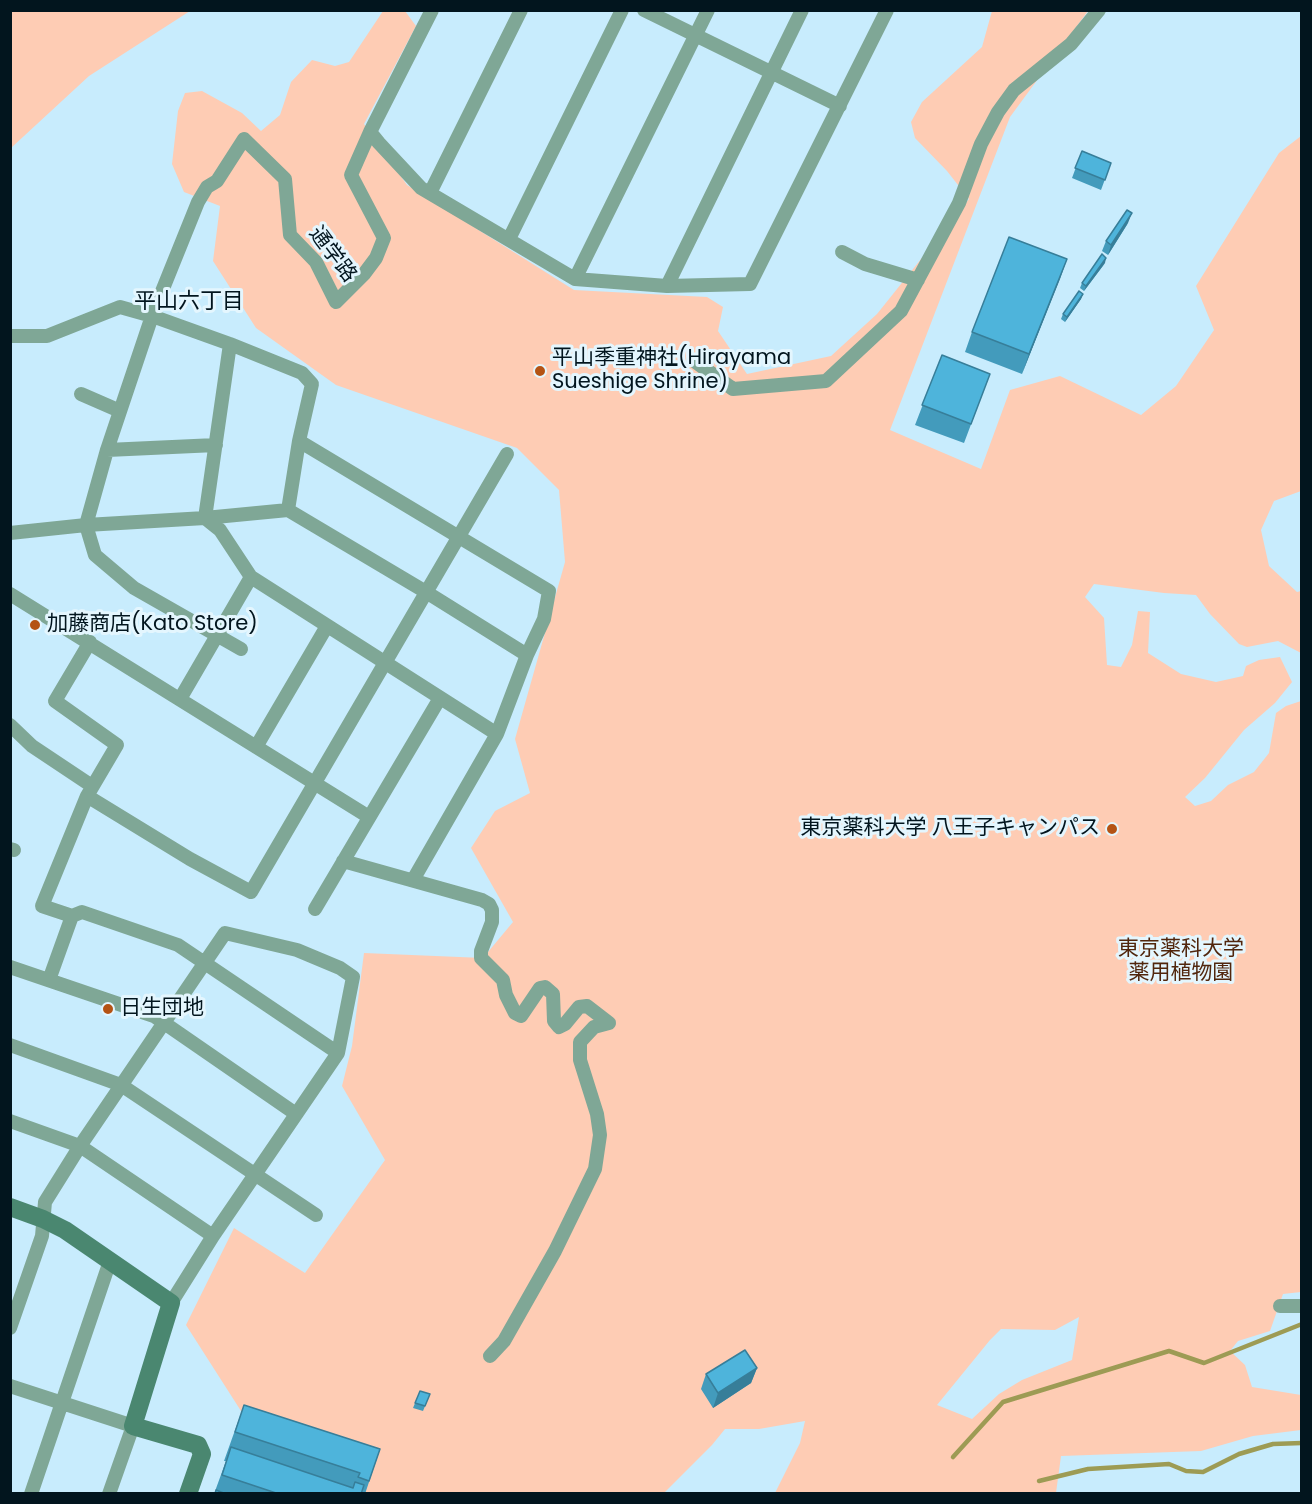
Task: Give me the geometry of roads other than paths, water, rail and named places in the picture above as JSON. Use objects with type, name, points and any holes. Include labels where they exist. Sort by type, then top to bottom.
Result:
[{"type":"street","points":[[417,10],[424,25]]},
{"type":"street","points":[[432,10],[370,132],[421,188],[575,279],[667,286],[750,284],[888,10]]},
{"type":"street","points":[[430,193],[522,10]]},
{"type":"street","points":[[509,239],[622,10]]},
{"type":"street","points":[[644,10],[840,106]]},
{"type":"street","points":[[575,279],[708,10]]},
{"type":"street","points":[[667,286],[802,10]]},
{"type":"street","points":[[693,360],[733,389],[826,381],[901,310],[959,203],[981,144],[998,112],[1014,90],[1071,44],[1099,10]]},
{"type":"street","name":"通学路","points":[[86,525],[107,450],[152,316],[198,202],[207,187],[217,181],[244,139],[285,179],[290,235],[316,262],[336,302],[364,274],[376,258],[384,238],[351,175],[370,132]]},
{"type":"street","points":[[842,252],[865,264],[918,280]]},
{"type":"street","points":[[10,336],[47,336],[120,307],[230,344],[302,373],[312,384],[299,441],[288,510]]},
{"type":"street","points":[[205,518],[230,344]]},
{"type":"street","points":[[81,394],[120,411]]},
{"type":"street","points":[[299,441],[549,591],[544,619],[527,655],[497,734],[413,880]]},
{"type":"street","points":[[107,450],[216,445]]},
{"type":"street","points":[[10,725],[32,746],[89,791],[190,859],[251,892],[507,454]]},
{"type":"street","points":[[10,533],[288,510],[527,655]]},
{"type":"street","points":[[205,518],[220,530],[250,577],[497,734]]},
{"type":"street","points":[[86,525],[95,555],[134,588],[241,649]]},
{"type":"street","points":[[180,699],[250,577]]},
{"type":"street","points":[[10,594],[369,817]]},
{"type":"street","points":[[256,747],[327,626]]},
{"type":"street","points":[[90,642],[55,701],[117,745],[89,791],[42,906],[72,916],[82,912],[177,945],[338,1053]]},
{"type":"street","points":[[315,909],[440,698]]},
{"type":"street","points":[[343,861],[482,900],[489,904],[492,910],[492,922],[481,951],[482,958],[503,980],[506,995],[515,1013],[520,1016],[540,988],[545,987],[553,994],[554,1021],[560,1027],[579,1007],[587,1006],[609,1023],[594,1027],[580,1042],[580,1060],[597,1114],[600,1135],[595,1169],[578,1208],[546,1268],[504,1341],[490,1356]]},
{"type":"street","points":[[49,980],[72,916]]},
{"type":"street","points":[[10,1328],[42,1236],[45,1202],[80,1146],[225,933],[297,950],[340,968],[353,977],[338,1053],[213,1236],[171,1303],[133,1426],[109,1494]]},
{"type":"street","points":[[10,967],[154,1016],[296,1114]]},
{"type":"street","points":[[10,1044],[121,1085],[316,1215]]},
{"type":"street","points":[[10,1121],[80,1146],[213,1236]]},
{"type":"street","points":[[10,1207],[65,1230],[171,1303]]},
{"type":"street","points":[[31,1494],[110,1261]]},
{"type":"street","points":[[1280,1306],[1302,1306]]},
{"type":"street","points":[[10,1386],[198,1445],[202,1454],[188,1494]]},
{"type":"waterway","points":[[953,1457],[1003,1402],[1169,1351],[1204,1363],[1302,1324]]},
{"type":"waterway","points":[[1039,1481],[1088,1469],[1169,1464],[1186,1471],[1203,1472],[1239,1454],[1273,1444],[1302,1443]]},
{"type":"place","name":"平山季重神社(Hirayama Sueshige Shrine)","points":[[540,371]]},
{"type":"place","name":"加藤商店(Kato Store)","points":[[35,625]]},
{"type":"place","name":"東京薬科大学 八王子キャンパス","points":[[1112,829]]},
{"type":"place","name":"日生団地","points":[[108,1009]]},
{"type":"district","name":"平山六丁目","points":[[189,302]]},
{"type":"park label","name":"東京薬科大学 薬用植物園","points":[[1181,962]]}]
